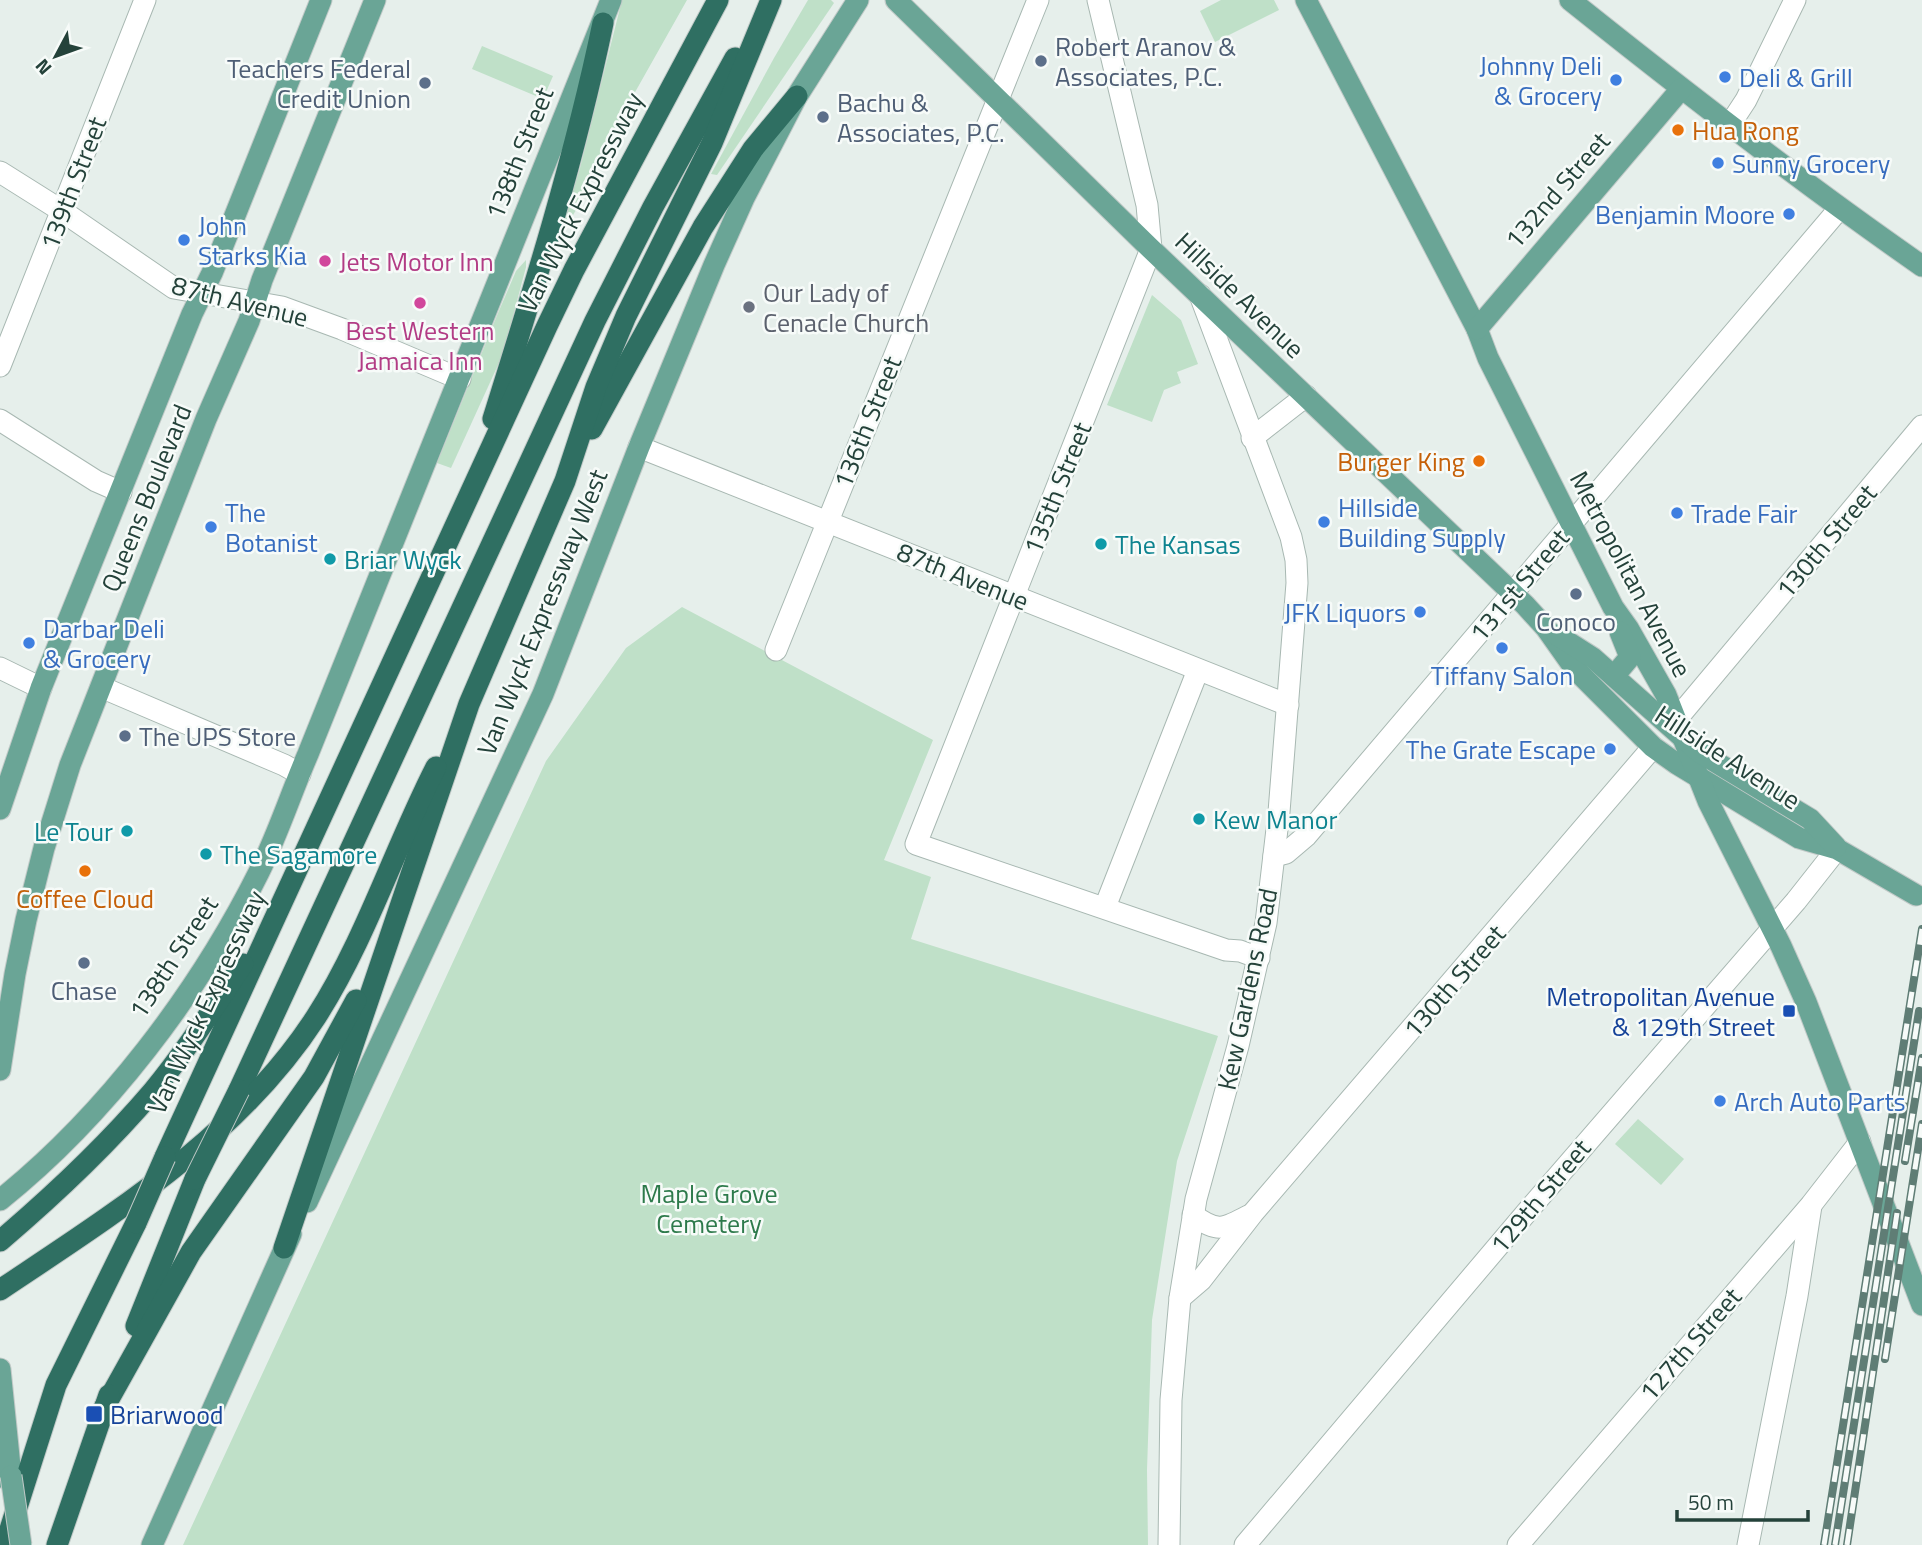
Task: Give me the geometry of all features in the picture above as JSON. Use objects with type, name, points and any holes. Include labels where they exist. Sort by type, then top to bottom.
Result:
[{"type":"highway","name":"Van Wyck Expressway","points":[[5,1545],[56,1385],[136,1223],[574,270],[718,0]]},
{"type":"highway","points":[[284,1248],[470,704],[565,481],[596,387],[616,340],[712,143],[770,0]]},
{"type":"highway","points":[[57,1545],[104,1408],[195,1179],[239,1090],[595,321],[659,195],[770,0]]},
{"type":"highway","points":[[465,506],[532,293],[586,105],[603,23]]},
{"type":"highway","points":[[565,481],[703,227],[753,149],[797,96]]},
{"type":"highway","points":[[0,1290],[134,1199],[176,1166],[258,1090],[288,1056],[316,1016],[339,976],[418,803],[470,704]]},
{"type":"highway","points":[[0,1241],[94,1154],[154,1090],[188,1047],[284,901]]},
{"type":"highway","points":[[104,1408],[191,1252],[323,1062],[357,999],[398,909]]},
{"type":"main road","name":"Queens Boulevard","points":[[0,809],[41,688],[321,0]]},
{"type":"main road","name":"Queens Boulevard","points":[[0,1070],[15,974],[41,861],[70,765],[375,0]]},
{"type":"main road","name":"138th Street","points":[[0,1200],[37,1168],[95,1108],[152,1041],[193,985],[229,928],[260,869],[611,0]]},
{"type":"main road","name":"Van Wyck Expressway West","points":[[284,1248],[543,694],[639,447],[734,220],[797,96],[858,0]]},
{"type":"main road","name":"Hillside Avenue","points":[[896,0],[1150,248],[1512,593],[1546,628],[1575,669],[1653,747],[1799,838],[1837,849],[1916,895]]},
{"type":"main road","name":"Metropolitan Avenue","points":[[1306,0],[1477,329],[1494,371],[1613,607],[1628,628],[1665,695],[1708,801],[1772,926],[1806,1002],[1922,1305]]},
{"type":"main road","points":[[1570,0],[1729,126],[1839,209],[1922,266]]},
{"type":"main road","name":"132nd Street","points":[[1477,329],[1681,89]]},
{"type":"main road","points":[[1613,607],[1618,628],[1630,654],[1626,664],[1614,676]]},
{"type":"main road","name":"Hillside Avenue","points":[[1546,628],[1593,658],[1679,730],[1710,760],[1810,819],[1837,849]]},
{"type":"main road","points":[[152,1545],[284,1248]]},
{"type":"main road","points":[[0,1368],[6,1476],[21,1545]]},
{"type":"street","name":"139th Street","points":[[0,366],[145,0]]},
{"type":"street","name":"136th Street","points":[[776,650],[1038,0]]},
{"type":"street","points":[[1098,0],[1147,205],[1150,248]]},
{"type":"street","points":[[1729,126],[1752,89],[1796,0]]},
{"type":"street","name":"87th Avenue","points":[[0,172],[174,288],[282,307],[342,329],[460,379]]},
{"type":"street","name":"131st Street","points":[[1274,856],[1286,853],[1306,836],[1839,209]]},
{"type":"street","name":"135th Street","points":[[1105,907],[916,844],[1150,248]]},
{"type":"street","name":"Kew Gardens Road","points":[[1169,1545],[1171,1400],[1180,1298],[1193,1215],[1205,1162],[1235,1058],[1266,923],[1296,612],[1296,560],[1291,537],[1200,295]]},
{"type":"street","points":[[1252,438],[1306,396]]},
{"type":"street","points":[[0,420],[96,481],[121,492]]},
{"type":"street","name":"130th Street","points":[[1679,730],[1922,426]]},
{"type":"street","name":"87th Avenue","points":[[639,447],[1288,705]]},
{"type":"street","points":[[0,668],[41,688]]},
{"type":"street","points":[[1198,670],[1105,907],[1226,950],[1240,951],[1259,958]]},
{"type":"street","points":[[101,687],[300,774]]},
{"type":"street","name":"130th Street","points":[[1180,1298],[1201,1280],[1253,1213],[1653,747]]},
{"type":"street","name":"129th Street","points":[[1245,1545],[1796,901],[1837,849]]},
{"type":"street","name":"127th Street","points":[[1518,1545],[1811,1205],[1860,1142]]},
{"type":"street","points":[[1748,1545],[1797,1296],[1811,1205]]},
{"type":"street","name":"130th Street","points":[[1193,1215],[1210,1226],[1223,1228],[1253,1213]]},
{"type":"green space","points":[[622,0],[687,0],[612,133],[579,205],[557,242],[580,168]]},
{"type":"green space","points":[[808,0],[831,0],[834,3],[717,175],[711,174],[774,58]]},
{"type":"green space","points":[[1221,0],[1274,0],[1279,10],[1215,42],[1200,11]]},
{"type":"green space","points":[[482,46],[553,76],[543,99],[472,69]]},
{"type":"green space","points":[[526,260],[503,354],[451,468],[437,463],[516,271]]},
{"type":"green space","points":[[1152,295],[1181,320],[1198,364],[1177,372],[1181,383],[1164,390],[1152,422],[1107,405]]},
{"type":"green space","name":"Maple Grove Cemetery","points":[[682,607],[933,740],[884,860],[931,877],[911,939],[1218,1036],[1177,1161],[1152,1320],[1147,1470],[1148,1545],[183,1545],[546,761],[626,648]]},
{"type":"green space","points":[[1638,1119],[1684,1159],[1661,1185],[1615,1144]]},
{"type":"railway","points":[[1824,1545],[1922,929]]},
{"type":"railway","points":[[1835,1545],[1919,1011]]},
{"type":"railway","points":[[1905,1161],[1922,1058]]},
{"type":"railway","points":[[1885,1359],[1922,1124]]},
{"type":"railway","points":[[1847,1545],[1897,1213]]},
{"type":"place","name":"Robert Aranov & Associates, P.C.","points":[[1041,61]]},
{"type":"place","name":"Deli & Grill","points":[[1725,77]]},
{"type":"place","name":"Johnny Deli & Grocery","points":[[1616,80]]},
{"type":"place","name":"Teachers Federal Credit Union","points":[[425,83]]},
{"type":"place","name":"Bachu & Associates, P.C.","points":[[823,117]]},
{"type":"place","name":"Hua Rong","points":[[1678,130]]},
{"type":"place","name":"Sunny Grocery","points":[[1718,163]]},
{"type":"place","name":"Benjamin Moore","points":[[1789,214]]},
{"type":"place","name":"John Starks Kia","points":[[184,240]]},
{"type":"place","name":"Jets Motor Inn","points":[[325,261]]},
{"type":"place","name":"Best Western Jamaica Inn","points":[[420,303]]},
{"type":"place","name":"Our Lady of Cenacle Church","points":[[749,307]]},
{"type":"place","name":"Burger King","points":[[1479,461]]},
{"type":"place","name":"Trade Fair","points":[[1677,513]]},
{"type":"place","name":"Hillside Building Supply","points":[[1324,522]]},
{"type":"place","name":"The Botanist","points":[[211,527]]},
{"type":"place","name":"The Kansas","points":[[1101,544]]},
{"type":"place","name":"Briar Wyck","points":[[330,559]]},
{"type":"place","name":"Conoco","points":[[1576,594]]},
{"type":"place","name":"JFK Liquors","points":[[1420,612]]},
{"type":"place","name":"Darbar Deli & Grocery","points":[[29,643]]},
{"type":"place","name":"Tiffany Salon","points":[[1502,648]]},
{"type":"place","name":"The UPS Store","points":[[125,736]]},
{"type":"place","name":"The Grate Escape","points":[[1610,749]]},
{"type":"place","name":"Kew Manor","points":[[1199,819]]},
{"type":"place","name":"Le Tour","points":[[127,831]]},
{"type":"place","name":"The Sagamore","points":[[206,854]]},
{"type":"place","name":"Coffee Cloud","points":[[85,871]]},
{"type":"place","name":"Chase","points":[[84,963]]},
{"type":"place","name":"Metropolitan Avenue & 129th Street","points":[[1789,1011]]},
{"type":"place","name":"Arch Auto Parts","points":[[1720,1101]]},
{"type":"place","name":"Briarwood","points":[[94,1414]]}]
